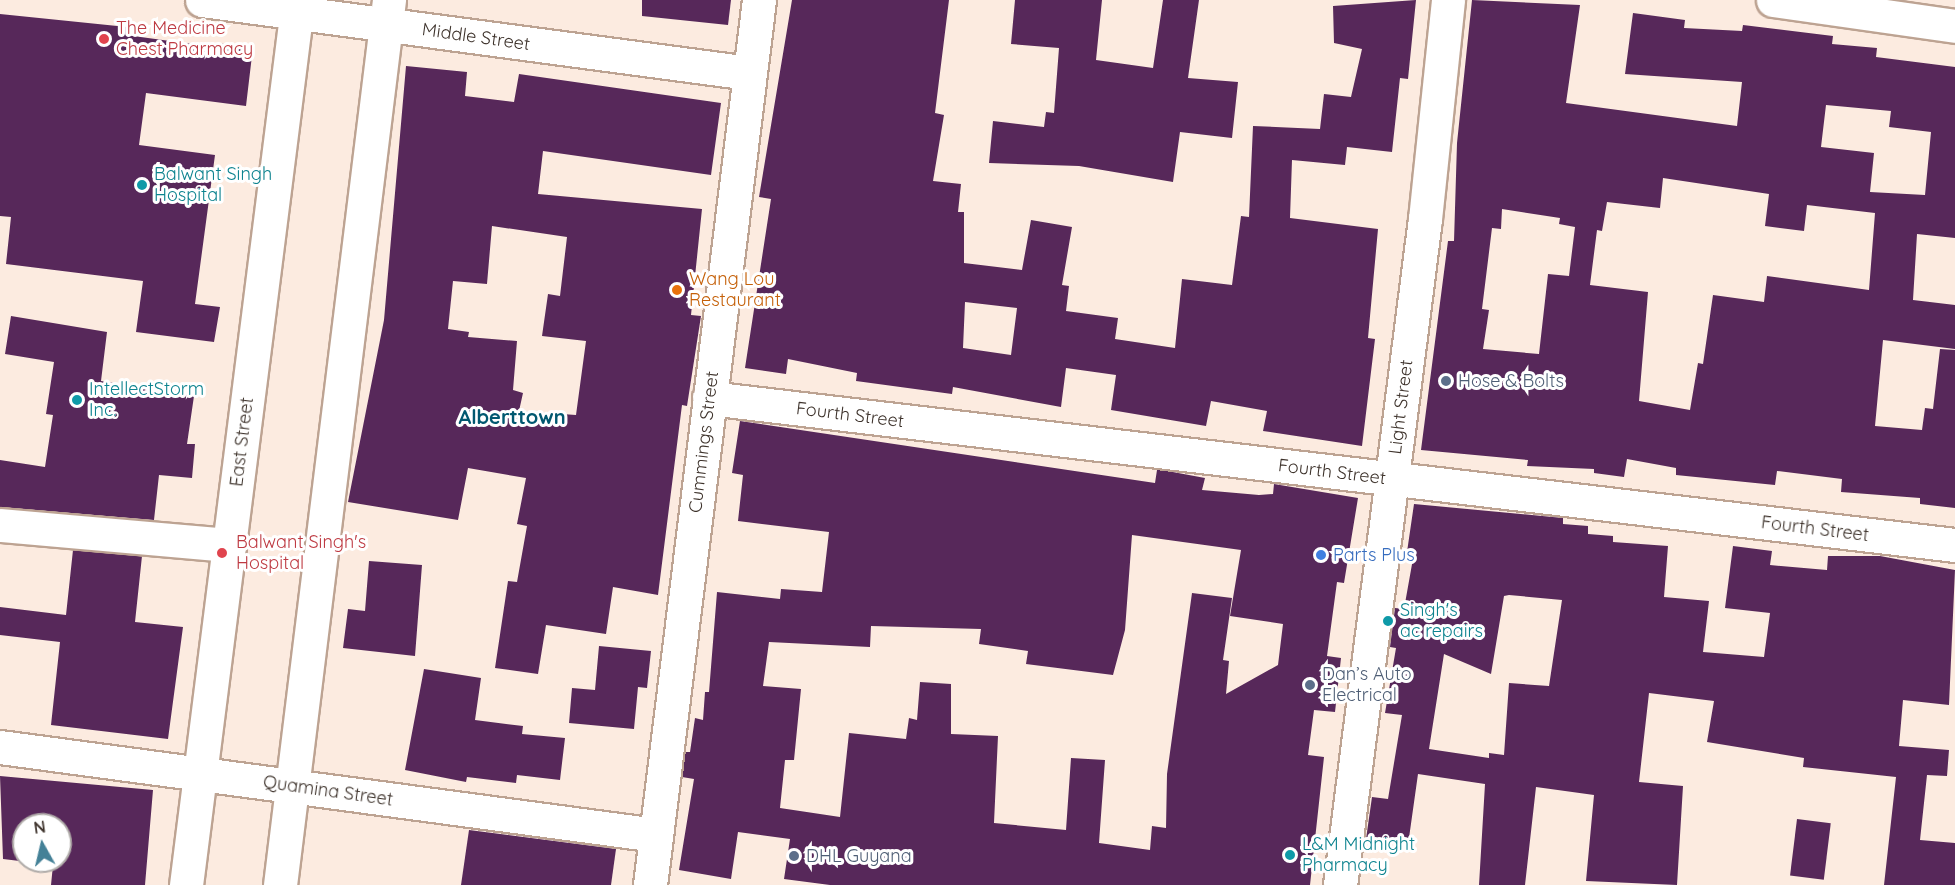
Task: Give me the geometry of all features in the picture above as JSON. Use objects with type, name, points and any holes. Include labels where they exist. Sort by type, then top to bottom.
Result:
[{"type":"street","name":"Middle Street","points":[[202,0],[388,12],[749,73]]},
{"type":"street","name":"Cummings Street","points":[[650,885],[759,0]]},
{"type":"street","name":"Light Street","points":[[1340,885],[1392,480],[1448,0]]},
{"type":"street","points":[[1773,0],[1955,26]]},
{"type":"street","name":"East Street","points":[[186,885],[297,6]]},
{"type":"street","points":[[280,885],[294,787],[388,12]]},
{"type":"street","name":"Fourth Street","points":[[710,398],[1955,545]]},
{"type":"street","points":[[0,525],[229,545]]},
{"type":"street","name":"Quamina Street","points":[[0,747],[656,835]]},
{"type":"building","points":[[642,0],[731,0],[728,25],[642,16]]},
{"type":"building","points":[[792,0],[949,0],[935,113],[944,115],[933,181],[961,184],[958,212],[964,212],[964,263],[1022,270],[1031,220],[1072,227],[1062,285],[1069,286],[1066,311],[1118,318],[1115,339],[1175,348],[1182,279],[1232,285],[1241,216],[1249,217],[1253,126],[1320,129],[1324,94],[1351,97],[1362,49],[1334,43],[1333,6],[1416,0],[1408,79],[1400,78],[1392,152],[1347,147],[1345,165],[1292,160],[1290,218],[1378,229],[1368,338],[1375,339],[1362,446],[1263,431],[1267,411],[1211,401],[1206,426],[1111,410],[1116,375],[1066,368],[1061,407],[953,387],[952,394],[856,381],[857,373],[788,359],[786,374],[745,368],[771,199],[759,197]],"holes":[[[965,302],[1017,308],[1011,355],[963,348]]]},
{"type":"building","points":[[1015,0],[1102,0],[1096,60],[1153,68],[1163,0],[1199,0],[1188,78],[1238,82],[1232,138],[1180,132],[1173,182],[1079,166],[989,163],[993,121],[1044,127],[1046,112],[1054,113],[1059,48],[1011,44]]},
{"type":"building","points":[[1472,0],[1580,5],[1566,103],[1737,126],[1742,82],[1625,74],[1633,13],[1685,20],[1684,28],[1742,31],[1743,25],[1833,36],[1832,44],[1877,48],[1876,57],[1955,67],[1955,238],[1917,234],[1913,300],[1955,305],[1955,349],[1883,340],[1875,426],[1922,430],[1925,408],[1933,409],[1940,349],[1955,350],[1955,508],[1920,504],[1920,498],[1841,492],[1842,479],[1777,471],[1775,485],[1676,475],[1676,468],[1627,459],[1624,477],[1594,473],[1594,469],[1527,466],[1528,460],[1421,450],[1448,241],[1454,241],[1457,143]],"holes":[[[1826,105],[1891,111],[1889,127],[1931,132],[1925,195],[1870,192],[1874,153],[1821,147]],[[1663,178],[1769,194],[1765,226],[1804,231],[1807,205],[1875,213],[1869,290],[1767,276],[1764,302],[1713,295],[1703,364],[1698,363],[1690,410],[1639,401],[1648,292],[1590,285],[1597,230],[1602,231],[1607,202],[1660,208]],[[1502,209],[1560,218],[1559,224],[1575,227],[1569,276],[1548,274],[1539,354],[1483,349],[1489,310],[1482,309],[1492,228],[1501,229]]]},
{"type":"building","points":[[0,14],[127,27],[126,35],[214,47],[215,43],[253,47],[246,106],[146,93],[139,145],[215,155],[195,304],[220,307],[214,342],[136,332],[143,281],[6,264],[11,217],[0,216]]},
{"type":"building","points":[[406,66],[467,72],[465,96],[514,102],[519,74],[721,103],[711,175],[543,151],[538,194],[702,209],[691,315],[701,316],[687,406],[682,405],[658,595],[613,587],[606,634],[546,625],[538,674],[495,668],[508,581],[517,582],[527,526],[517,524],[526,478],[468,468],[458,520],[348,502],[384,320]],"holes":[[[492,226],[567,237],[560,296],[548,294],[542,336],[586,341],[576,415],[519,411],[523,393],[513,390],[517,341],[468,337],[469,332],[448,329],[453,281],[487,284]]]},
{"type":"building","points":[[11,316],[107,332],[101,381],[194,396],[187,444],[195,444],[192,478],[159,475],[154,520],[0,507],[0,460],[45,467],[53,415],[46,414],[54,362],[5,354]]},
{"type":"building","points":[[740,421],[1155,483],[1157,470],[1162,470],[1205,478],[1202,490],[1273,494],[1274,484],[1358,498],[1344,583],[1337,582],[1327,656],[1341,658],[1335,712],[1314,710],[1308,755],[1324,757],[1310,885],[830,885],[784,879],[790,839],[738,832],[731,879],[679,870],[694,779],[682,777],[685,752],[690,752],[695,718],[703,720],[705,692],[709,692],[717,592],[780,599],[781,589],[822,592],[829,532],[738,521],[743,475],[732,473]],"holes":[[[1132,535],[1241,550],[1230,616],[1283,624],[1278,665],[1226,694],[1229,661],[1223,660],[1232,598],[1192,593],[1167,774],[1166,828],[1152,826],[1150,850],[1099,843],[1105,760],[1071,758],[1066,830],[994,823],[998,736],[951,734],[951,684],[920,682],[917,720],[909,718],[906,739],[849,733],[840,817],[780,808],[785,760],[794,760],[801,689],[763,686],[769,642],[870,647],[871,626],[981,629],[979,644],[1028,651],[1026,664],[1113,675],[1125,630]]]},
{"type":"building","points":[[1414,504],[1563,518],[1563,524],[1588,526],[1588,534],[1613,536],[1613,542],[1668,546],[1664,597],[1709,601],[1703,652],[1764,657],[1770,613],[1725,608],[1733,546],[1772,551],[1770,565],[1827,570],[1828,556],[1880,556],[1955,570],[1949,705],[1903,700],[1899,746],[1949,750],[1947,776],[1927,775],[1920,840],[1955,843],[1955,885],[1884,885],[1896,777],[1803,767],[1804,758],[1707,742],[1714,701],[1649,693],[1639,782],[1683,786],[1677,885],[1586,881],[1594,795],[1536,787],[1525,885],[1479,885],[1485,784],[1418,774],[1408,845],[1366,839],[1372,797],[1388,799],[1402,715],[1385,713],[1396,648],[1390,647],[1395,608],[1404,609],[1414,553],[1407,552]],"holes":[[[1504,596],[1562,600],[1549,686],[1509,683],[1504,755],[1489,753],[1489,758],[1429,749],[1444,654],[1491,674]]]},
{"type":"building","points":[[73,550],[142,556],[135,622],[183,627],[168,739],[51,725],[60,642],[0,635],[0,607],[66,615]]},
{"type":"building","points":[[369,561],[422,565],[415,656],[343,648],[348,609],[365,611]]},
{"type":"building","points":[[599,646],[651,651],[647,688],[638,687],[634,729],[569,723],[572,688],[595,690]]},
{"type":"building","points":[[424,669],[481,678],[475,720],[523,726],[522,734],[565,738],[560,780],[517,775],[516,783],[467,777],[466,782],[405,770]]},
{"type":"building","points":[[0,776],[153,790],[145,885],[51,885],[52,873],[72,873],[72,813],[12,813],[12,860],[3,859]]},
{"type":"building","points":[[1797,819],[1831,823],[1824,880],[1790,876]]},
{"type":"building","points":[[469,830],[616,849],[611,885],[461,885]]},
{"type":"place","name":"The Medicine Chest Pharmacy","points":[[104,39]]},
{"type":"place","name":"Balwant Singh Hospital","points":[[142,185]]},
{"type":"place","name":"Wang Lou Restaurant","points":[[677,290]]},
{"type":"place","name":"Hose & Bolts","points":[[1446,381]]},
{"type":"place","name":"IntellectStorm Inc.","points":[[77,400]]},
{"type":"place","name":"Balwant Singh's Hospital","points":[[222,553]]},
{"type":"place","name":"Parts Plus","points":[[1321,555]]},
{"type":"place","name":"Singh's ac repairs","points":[[1388,621]]},
{"type":"place","name":"Dan’s Auto Electrical","points":[[1310,685]]},
{"type":"place","name":"L&M Midnight Pharmacy","points":[[1290,855]]},
{"type":"place","name":"DHL Guyana","points":[[794,856]]},
{"type":"district","name":"Alberttown","points":[[512,416]]}]
